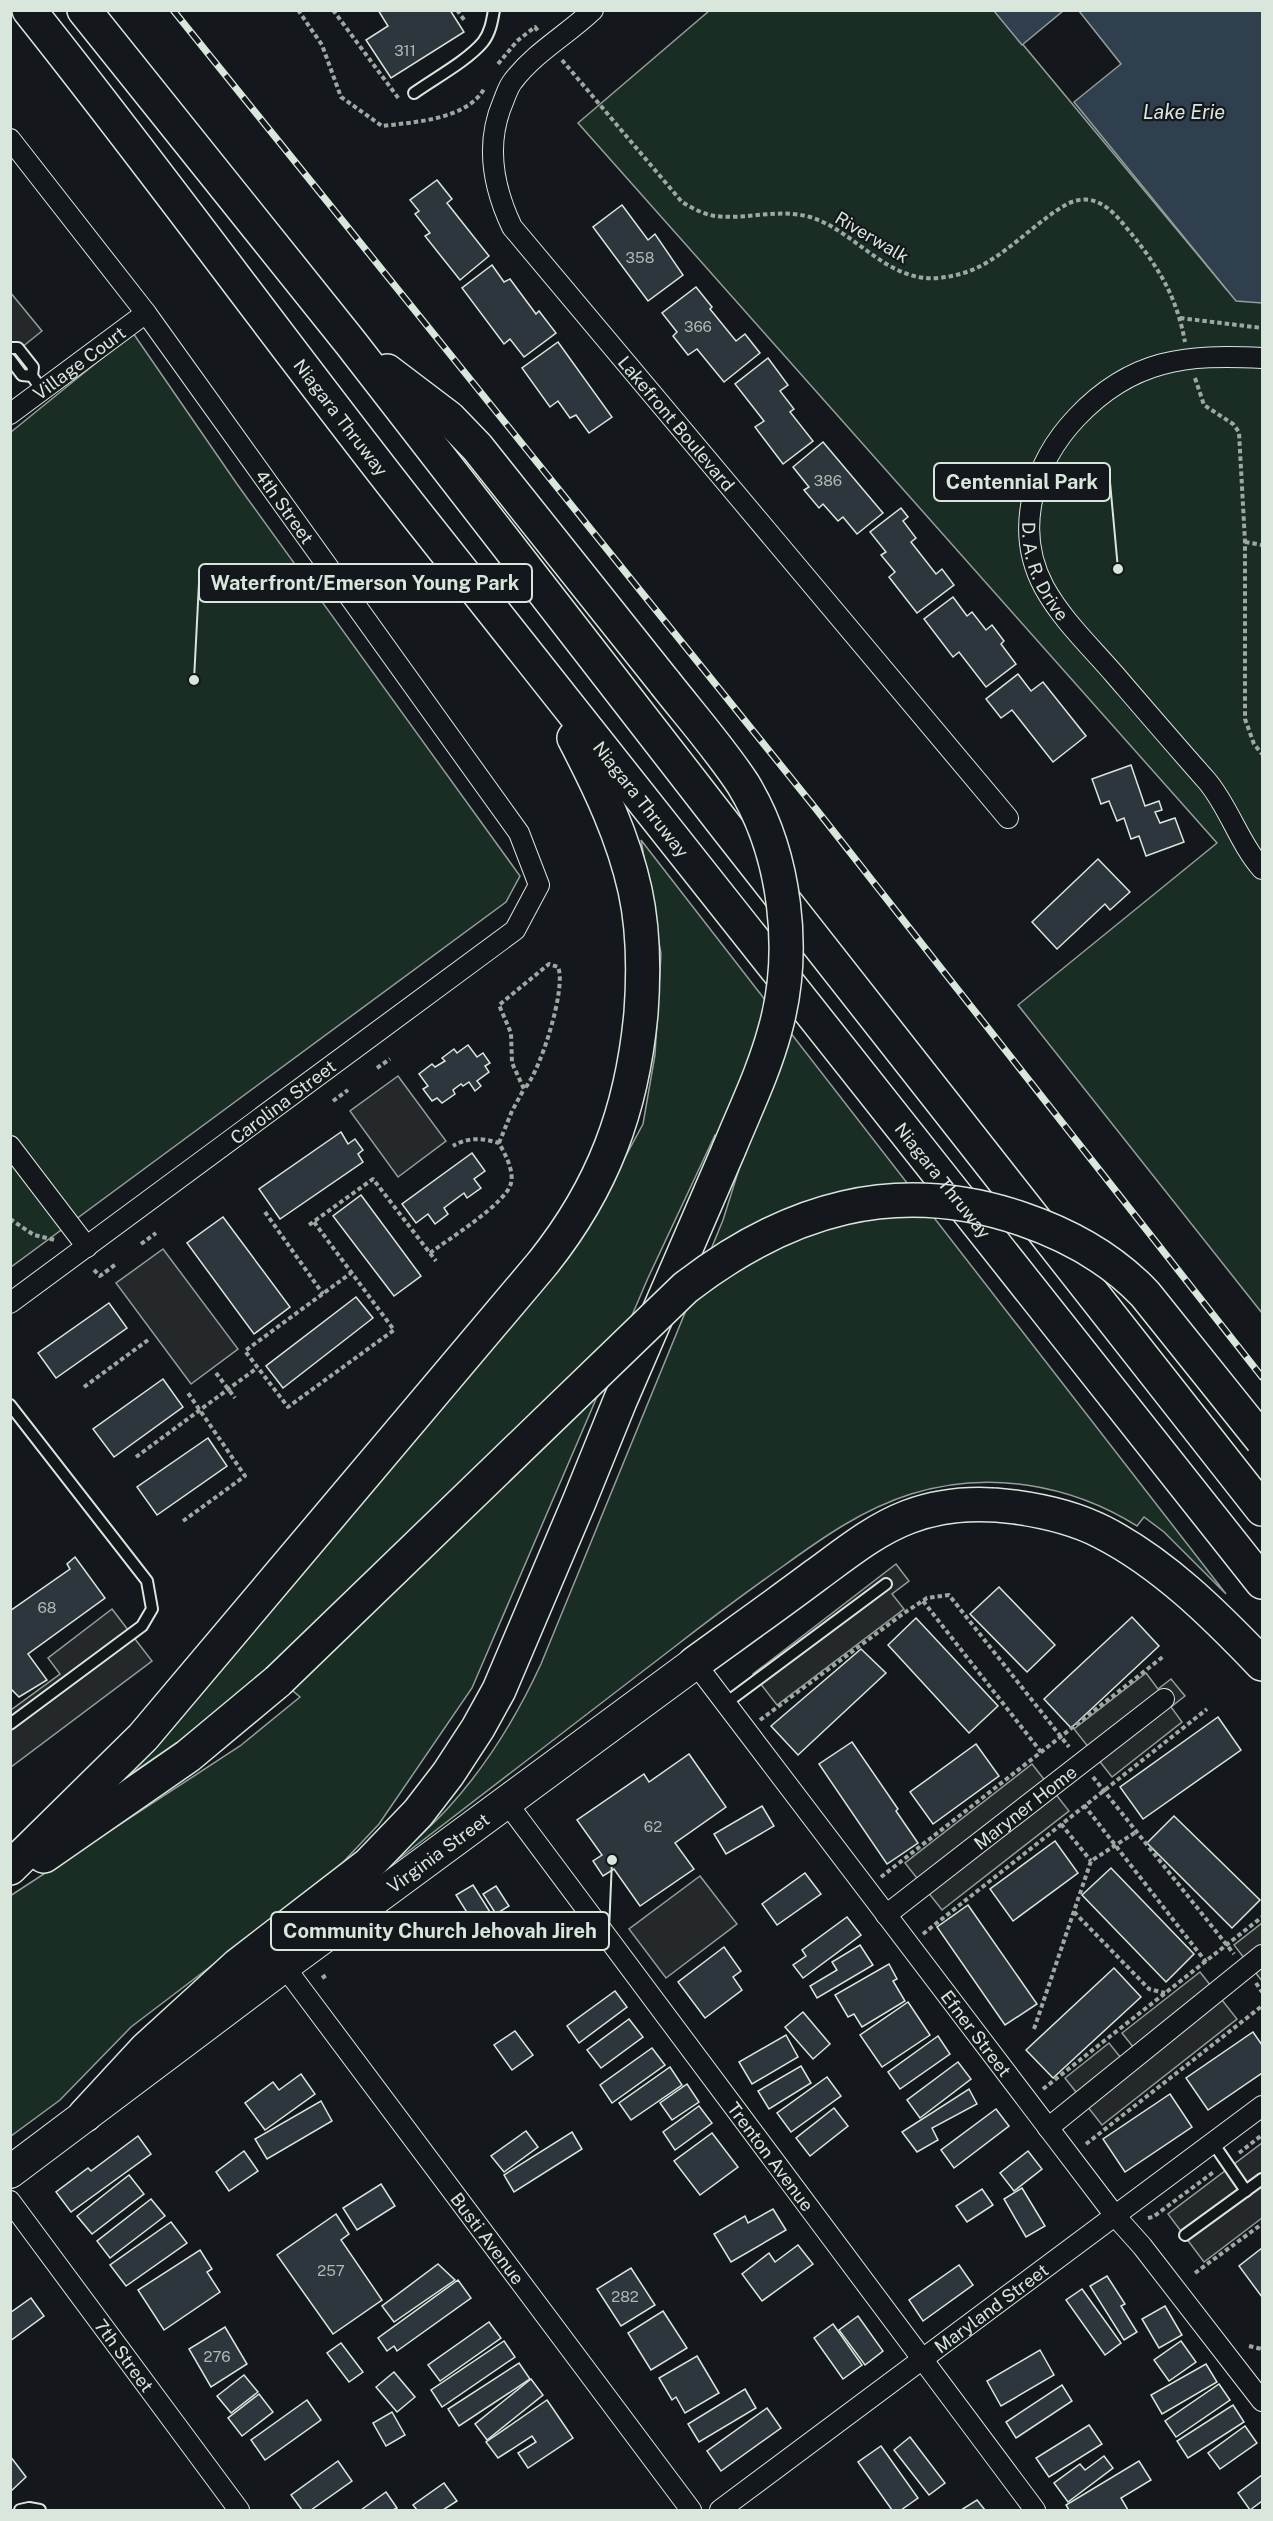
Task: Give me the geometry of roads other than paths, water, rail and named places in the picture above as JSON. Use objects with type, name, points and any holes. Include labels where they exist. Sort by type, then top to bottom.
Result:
[{"type":"highway","name":"Niagara Thruway","points":[[29,10],[162,180],[417,516],[793,993],[1263,1582]]},
{"type":"highway","points":[[84,10],[350,342],[734,837],[1263,1509]]},
{"type":"highway","points":[[10,24],[98,97]]},
{"type":"highway","points":[[85,2115],[146,2049],[238,1965],[369,1864],[418,1813],[448,1774],[478,1728],[499,1690],[729,1149],[764,1064],[776,1029],[783,997],[786,959],[781,893],[762,823],[744,786],[723,756],[477,447],[449,418],[350,342]]},
{"type":"highway","points":[[10,1868],[143,1737],[542,1264],[581,1210],[613,1146],[625,1109],[638,1037],[643,971],[640,919],[629,865],[610,811],[573,735],[527,653]]},
{"type":"highway","points":[[10,1876],[64,1844],[189,1756],[278,1681],[686,1288],[749,1244],[787,1226],[828,1211],[876,1202],[942,1200],[996,1210],[1047,1227],[1080,1243],[1122,1272],[1145,1294],[1263,1440]]},
{"type":"highway","points":[[695,1663],[867,1539],[906,1518],[934,1509],[968,1504],[1033,1510],[1061,1516],[1101,1532],[1142,1556],[1179,1584],[1263,1664]]},
{"type":"main road","name":"Virginia Street","points":[[10,2172],[284,1966],[695,1663]]},
{"type":"street","name":"Lakefront Boulevard","points":[[586,13],[511,82],[499,110],[492,146],[494,174],[500,202],[512,227],[1008,818]]},
{"type":"street","name":"4th Street","points":[[10,139],[146,313],[519,833],[539,885]]},
{"type":"street","name":"Village Court","points":[[10,414],[37,383],[146,313]]},
{"type":"street","name":"D. A. R. Drive","points":[[1263,358],[1199,357],[1167,361],[1125,378],[1094,399],[1059,435],[1042,465],[1034,488],[1029,523],[1034,557],[1044,586],[1068,622],[1213,788],[1245,844],[1263,869]]},
{"type":"street","name":"Carolina Street","points":[[10,1303],[515,930],[539,885]]},
{"type":"street","points":[[10,1146],[87,1247]]},
{"type":"street","name":"Efner Street","points":[[695,1663],[1116,2217],[1142,2246],[1263,2401]]},
{"type":"street","name":"Maryner Home","points":[[886,1915],[1164,1699]]},
{"type":"street","name":"Trenton Avenue","points":[[507,1803],[1035,2511]]},
{"type":"street","points":[[1048,2128],[1263,1955]]},
{"type":"street","name":"Busti Avenue","points":[[284,1966],[691,2511]]},
{"type":"street","name":"Maryland Street","points":[[720,2511],[922,2358],[1116,2217],[1263,2106]]},
{"type":"street","name":"7th Street","points":[[10,2200],[239,2511]]},
{"type":"lane","points":[[411,95],[484,41],[490,30],[494,10]]},
{"type":"lane","points":[[11,349],[18,348],[33,367],[37,383]]},
{"type":"lane","points":[[10,359],[22,375],[37,383]]},
{"type":"lane","points":[[10,1405],[147,1581],[152,1609],[142,1626],[10,1724]]},
{"type":"lane","points":[[726,1703],[886,1584]]},
{"type":"lane","points":[[1213,2143],[1245,2191]]},
{"type":"lane","points":[[1185,2235],[1263,2179]]},
{"type":"lane","points":[[20,2511],[29,2508],[40,2511]]},
{"type":"water","points":[[994,11],[1063,11],[1022,45]]},
{"type":"water","name":"Lake Erie","points":[[1079,11],[1262,11],[1262,303],[1236,301],[1074,102],[1121,64]]},
{"type":"railway","points":[[173,10],[816,809],[1262,1377]]},
{"type":"place","name":"Centennial Park","points":[[1118,569]]},
{"type":"place","name":"Waterfront/Emerson Young Park","points":[[194,680]]},
{"type":"place","name":"Community Church Jehovah Jireh","points":[[612,1860]]}]
